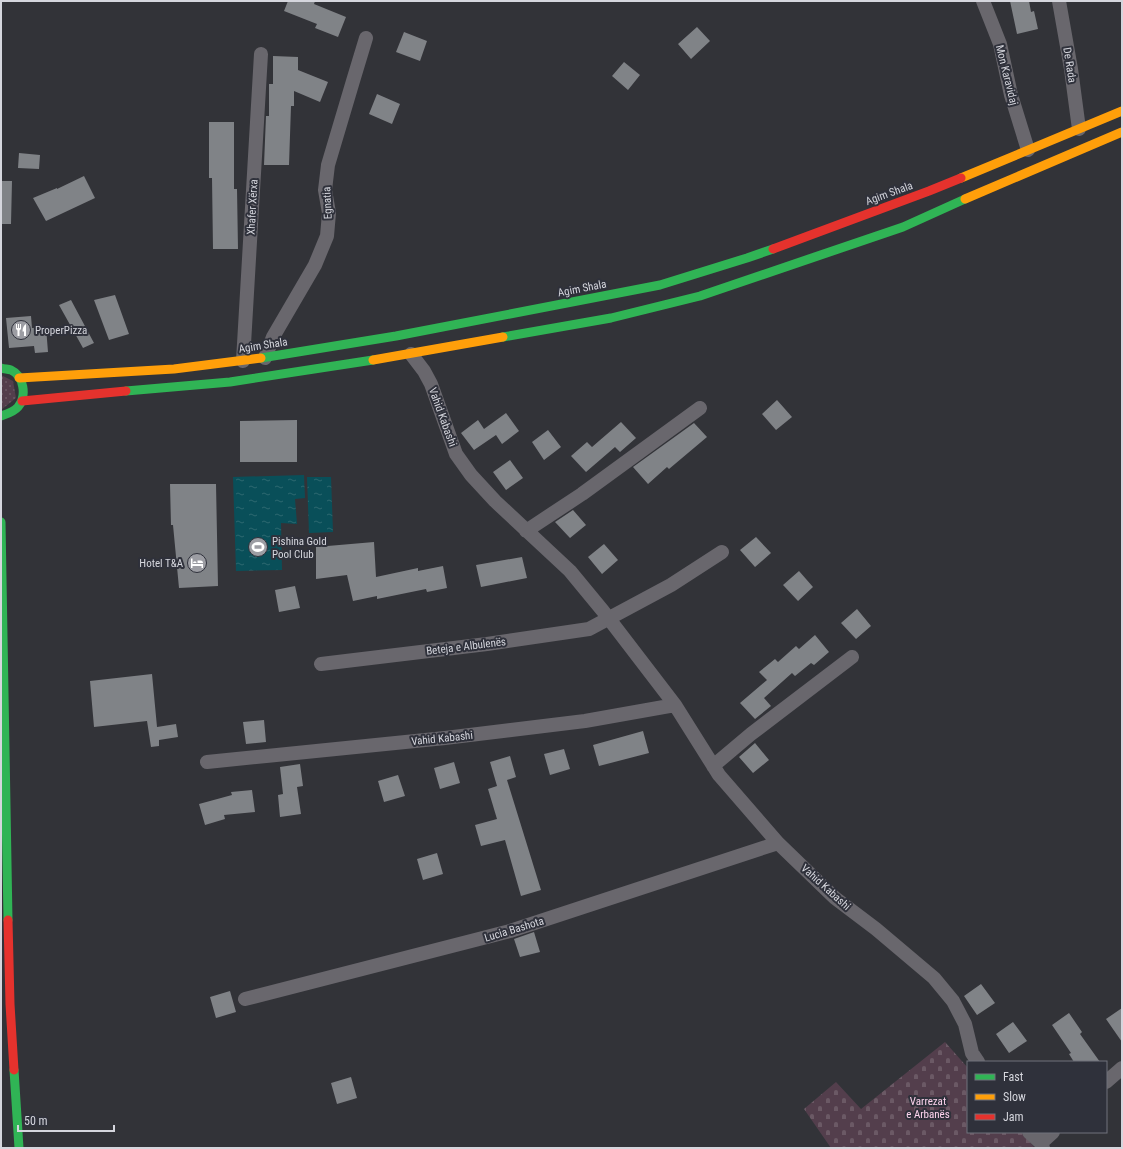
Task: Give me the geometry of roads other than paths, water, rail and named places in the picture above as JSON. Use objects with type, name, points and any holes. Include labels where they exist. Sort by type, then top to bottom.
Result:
[{"type":"main road","name":"Agim Shala","points":[[19,378],[174,369],[265,358],[396,336],[660,285],[747,258],[860,217],[929,191],[1122,111]]},
{"type":"main road","points":[[22,402],[230,382],[411,354],[611,318],[700,296],[903,227],[1122,132]]},
{"type":"main road","points":[[1,368],[12,371],[19,378],[24,391],[22,402],[14,412],[1,416]]},
{"type":"main road","points":[[1,522],[10,1004],[6,1025],[19,1148]]},
{"type":"street","name":"Mon Karavidaj","points":[[983,1],[1000,44],[1011,95],[1028,150]]},
{"type":"street","name":"De Rada","points":[[1059,1],[1071,69],[1079,129]]},
{"type":"street","name":"Egnatia","points":[[265,358],[273,338],[316,266],[327,236],[329,213],[325,190],[328,165],[366,38]]},
{"type":"street","name":"Xhafer Xërxa","points":[[244,361],[261,54]]},
{"type":"street","name":"Vahid Kabashi","points":[[411,354],[424,370],[431,384],[456,454],[471,475],[495,501],[570,571],[609,618],[675,706],[719,775],[778,843],[835,898],[876,929],[934,978],[953,1001],[965,1024],[972,1053],[977,1061]]},
{"type":"street","points":[[526,531],[582,494],[700,408]]},
{"type":"street","name":"Beteja e Albulenës","points":[[321,664],[487,644],[588,629],[671,585],[722,552]]},
{"type":"street","points":[[713,766],[751,734],[852,657]]},
{"type":"street","name":"Vahid Kabashi","points":[[207,762],[585,722],[675,706]]},
{"type":"street","name":"Lucia Bashota","points":[[245,999],[510,931],[778,843]]},
{"type":"street","points":[[1107,1081],[1122,1068]]},
{"type":"street","points":[[1030,1133],[1042,1146],[1052,1133]]},
{"type":"water","name":"Pishina Gold Pool Club","points":[[304,475],[305,498],[295,499],[297,524],[281,523],[282,570],[236,571],[233,477]]},
{"type":"water","points":[[307,477],[331,477],[333,532],[309,533]]},
{"type":"place","name":"ProperPizza","points":[[21,330]]},
{"type":"place","name":"Pishina Gold Pool Club","points":[[258,547]]},
{"type":"place","name":"Hotel T&A","points":[[197,563]]},
{"type":"park label","name":"Varrezat e Arbanës","points":[[928,1107]]}]
